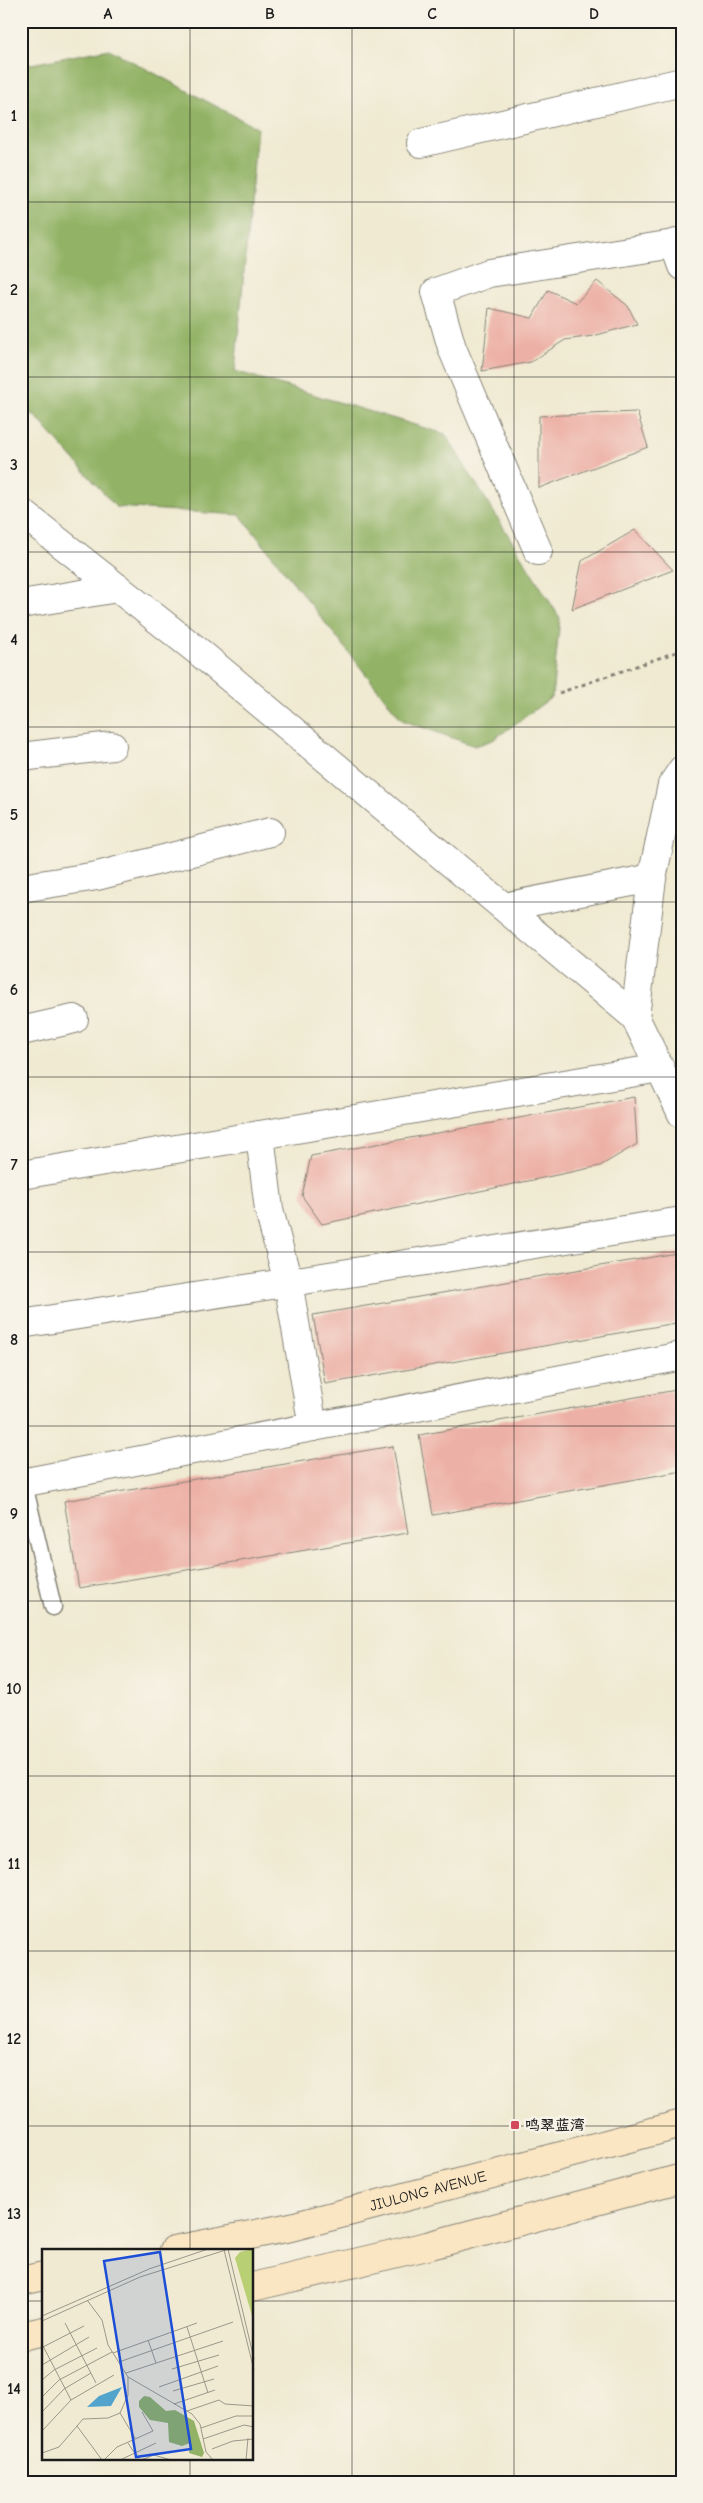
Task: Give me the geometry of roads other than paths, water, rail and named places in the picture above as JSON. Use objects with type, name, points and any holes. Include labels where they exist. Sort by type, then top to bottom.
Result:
[{"type":"main road","name":"JIULONG AVENUE","points":[[179,2249],[291,2227],[682,2124]]},
{"type":"main road","points":[[254,2287],[427,2246],[682,2178]]},
{"type":"main road","points":[[21,2281],[42,2276]]},
{"type":"main road","points":[[21,2336],[42,2331]]},
{"type":"street","points":[[421,143],[682,82]]},
{"type":"street","points":[[538,551],[452,348],[436,292],[489,273],[679,250]]},
{"type":"street","points":[[21,512],[199,652],[635,1017],[682,1114]]},
{"type":"street","points":[[21,604],[118,588]]},
{"type":"street","points":[[21,758],[112,746]]},
{"type":"street","points":[[635,1017],[652,878],[672,785],[682,770]]},
{"type":"street","points":[[21,888],[97,876],[270,832]]},
{"type":"street","points":[[504,907],[652,878]]},
{"type":"street","points":[[21,1031],[74,1019]]},
{"type":"street","points":[[21,1175],[660,1068]]},
{"type":"street","points":[[260,1135],[269,1210],[288,1282],[313,1427]]},
{"type":"street","points":[[21,1324],[682,1222]]},
{"type":"street","points":[[22,1480],[313,1427],[682,1356]]},
{"type":"lane","points":[[22,1480],[53,1607]]},
{"type":"place","name":"鸣翠蓝湾","points":[[515,2125]]}]
